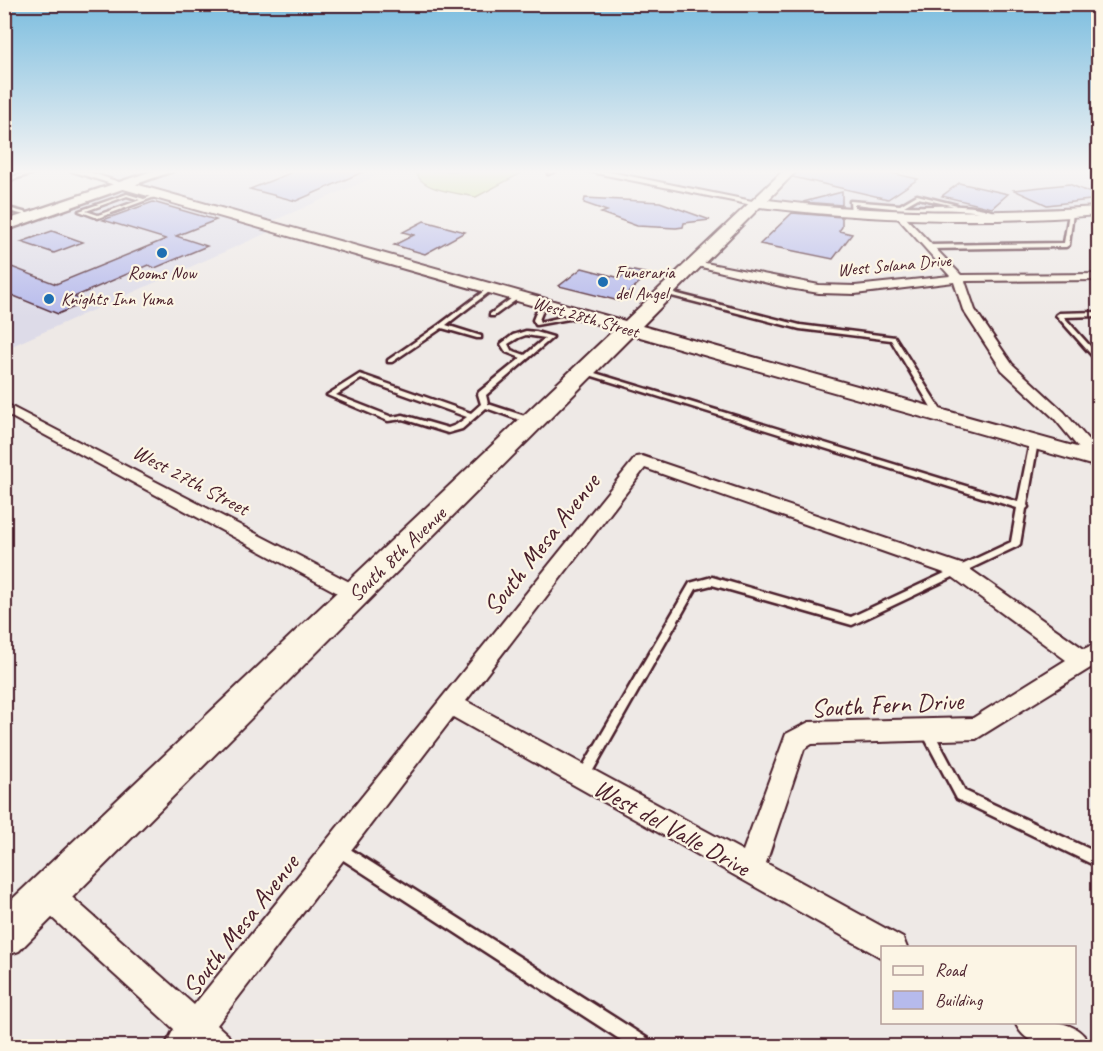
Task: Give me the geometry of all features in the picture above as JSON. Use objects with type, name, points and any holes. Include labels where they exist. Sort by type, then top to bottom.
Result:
[{"type":"main road","points":[[4,226],[21,220]]},
{"type":"street","name":"West 28th Street","points":[[236,220],[1098,459]]},
{"type":"street","name":"South 8th Avenue","points":[[4,936],[740,220]]},
{"type":"street","points":[[909,220],[958,278],[969,309],[1007,367],[1059,415],[1098,459]]},
{"type":"street","name":"West Solana Drive","points":[[696,264],[789,285],[819,289],[855,290],[958,278],[1098,277]]},
{"type":"street","name":"West 27th Street","points":[[4,407],[356,594]]},
{"type":"street","name":"South Mesa Avenue","points":[[198,1040],[338,848],[642,461],[957,570],[1091,656]]},
{"type":"street","name":"South Fern Drive","points":[[750,870],[794,742],[810,733],[976,728],[1091,656]]},
{"type":"street","name":"West del Valle Drive","points":[[452,705],[888,946]]},
{"type":"street","points":[[47,894],[198,1040]]},
{"type":"street","points":[[1032,1024],[1074,1047]]},
{"type":"lane","points":[[930,247],[1066,245],[1070,220]]},
{"type":"lane","points":[[390,361],[490,289]]},
{"type":"lane","points":[[666,293],[800,327],[893,338],[940,415]]},
{"type":"lane","points":[[492,315],[517,297]]},
{"type":"lane","points":[[536,303],[540,310],[536,320],[538,324]]},
{"type":"lane","points":[[1098,314],[1059,315],[1098,359]]},
{"type":"lane","points":[[529,331],[538,324],[580,315]]},
{"type":"lane","points":[[441,326],[479,337]]},
{"type":"lane","points":[[485,405],[482,394],[550,337],[529,331],[518,333],[504,344],[508,351],[525,357]]},
{"type":"lane","points":[[585,372],[1024,507]]},
{"type":"lane","points":[[472,416],[360,376],[331,395],[391,418],[404,417],[448,431],[459,427],[472,416],[485,405]]},
{"type":"lane","points":[[485,405],[533,422]]},
{"type":"lane","points":[[583,778],[693,586],[712,581],[852,621],[1015,544],[1024,507],[1034,442]]},
{"type":"lane","points":[[927,731],[961,795],[1098,860]]},
{"type":"lane","points":[[338,848],[644,1047]]},
{"type":"shaded area","points":[[21,220],[275,220],[266,224],[278,228],[5,349],[4,226]]},
{"type":"building","points":[[103,220],[216,220],[176,236],[207,246],[155,268],[148,265],[74,297],[86,302],[58,314],[4,292],[4,264],[56,284],[166,239]]},
{"type":"building","points":[[621,220],[710,220],[684,223],[683,227],[676,228],[637,226]]},
{"type":"building","points":[[785,220],[842,220],[842,227],[839,231],[852,234],[833,259],[760,244]]},
{"type":"building","points":[[424,221],[465,232],[425,254],[394,245],[414,235],[403,232]]},
{"type":"building","points":[[52,231],[83,242],[54,253],[21,242]]},
{"type":"building","name":"Funeraria del Angel","points":[[582,268],[620,278],[629,270],[649,274],[619,301],[559,286]]},
{"type":"place","name":"Rooms Now","points":[[162,253]]},
{"type":"place","name":"Funeraria del Angel","points":[[603,282]]},
{"type":"place","name":"Knights Inn Yuma","points":[[49,299]]}]
